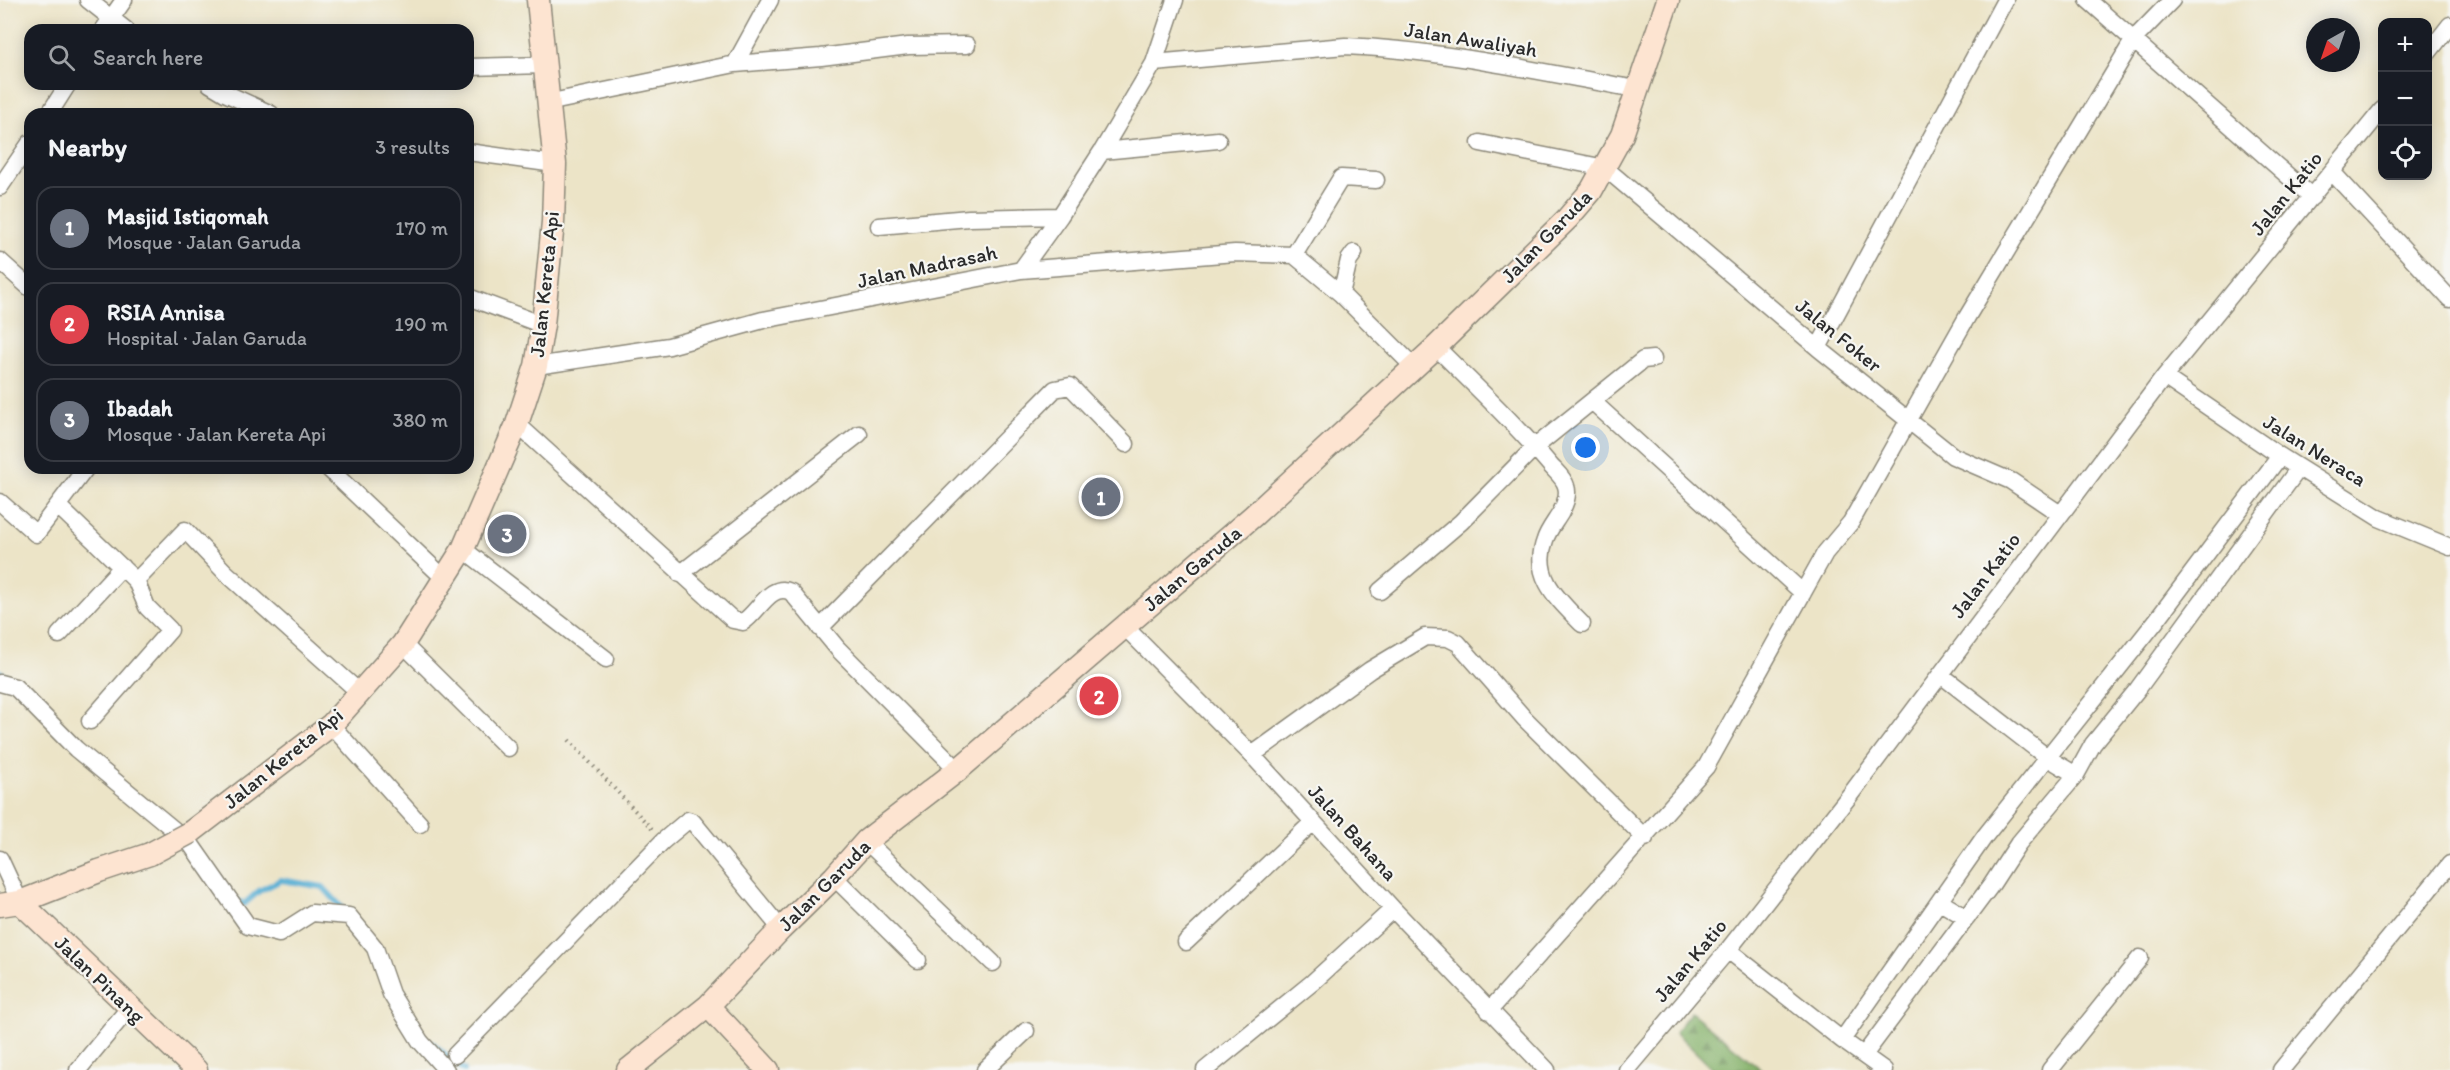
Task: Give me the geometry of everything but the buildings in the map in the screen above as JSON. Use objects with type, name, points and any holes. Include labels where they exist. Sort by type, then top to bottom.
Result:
[{"type":"street","points":[[88,0],[106,24]]},
{"type":"street","points":[[108,24],[124,0]]},
{"type":"street","name":"Jalan Kereta Api","points":[[10,903],[150,854],[191,832],[331,725],[403,644],[463,549],[517,424],[536,366],[543,325],[553,222],[555,164],[538,0]]},
{"type":"street","points":[[735,64],[770,0]]},
{"type":"street","name":"Jalan Madrasah","points":[[536,366],[669,346],[763,320],[1021,270],[1060,216],[1102,151],[1154,63],[1174,0]]},
{"type":"street","name":"Jalan Garuda","points":[[628,1070],[708,1006],[866,841],[958,770],[1252,516],[1436,347],[1567,219],[1591,191],[1622,135],[1668,0]]},
{"type":"street","points":[[1818,348],[2005,0]]},
{"type":"street","points":[[2088,0],[2312,197]]},
{"type":"street","points":[[1490,1011],[1706,767],[1825,553],[1851,522],[2021,225],[2134,39],[2172,0]]},
{"type":"street","points":[[2432,47],[2450,25]]},
{"type":"street","points":[[548,103],[735,64],[821,57],[908,46],[967,45]]},
{"type":"street","name":"Jalan Awaliyah","points":[[1154,63],[1345,46],[1375,47],[1429,53],[1636,89]]},
{"type":"street","points":[[474,67],[544,65]]},
{"type":"street","points":[[53,108],[64,90]]},
{"type":"street","points":[[220,90],[257,108]]},
{"type":"street","name":"Jalan Katio","points":[[1627,1070],[1728,950],[1941,675],[2164,376],[2378,115]]},
{"type":"street","points":[[1102,151],[1218,140]]},
{"type":"street","points":[[1480,144],[1605,168]]},
{"type":"street","points":[[0,187],[24,152]]},
{"type":"street","points":[[474,153],[555,164]]},
{"type":"street","name":"Jalan Foker","points":[[1605,168],[1818,348],[1953,456],[2011,481],[2060,514]]},
{"type":"street","points":[[2332,172],[2450,299]]},
{"type":"street","points":[[1294,255],[1341,177],[1376,180]]},
{"type":"street","points":[[879,226],[969,218],[1060,216]]},
{"type":"street","points":[[1021,270],[1235,253],[1294,255],[1341,294],[1414,367]]},
{"type":"street","points":[[1341,294],[1349,260],[1354,253]]},
{"type":"street","points":[[0,261],[24,283]]},
{"type":"street","points":[[474,299],[543,325]]},
{"type":"street","points":[[1436,347],[1535,447],[1566,484],[1568,493],[1561,511],[1545,537],[1541,552],[1541,570],[1553,594],[1582,624]]},
{"type":"street","points":[[1380,591],[1461,522],[1535,447],[1643,360],[1653,359]]},
{"type":"street","name":"Jalan Neraca","points":[[2164,376],[2280,456],[2379,518],[2450,548]]},
{"type":"street","points":[[820,628],[1055,389],[1070,386],[1126,444]]},
{"type":"street","points":[[1592,400],[1803,593]]},
{"type":"street","points":[[517,424],[733,620],[743,622],[775,590],[783,588],[791,592],[838,650],[958,770]]},
{"type":"street","points":[[680,574],[859,434]]},
{"type":"street","points":[[1842,1040],[1985,836],[2183,585],[2280,456]]},
{"type":"street","points":[[1864,1055],[1967,918],[2018,844],[2076,776],[2093,744],[2203,601],[2299,468]]},
{"type":"street","points":[[1,505],[36,534],[82,474]]},
{"type":"street","points":[[334,474],[444,579]]},
{"type":"street","points":[[58,506],[136,581],[147,607],[170,630],[90,721]]},
{"type":"street","points":[[136,581],[185,530],[225,572],[359,692]]},
{"type":"street","points":[[463,549],[606,659]]},
{"type":"street","points":[[59,635],[122,567]]},
{"type":"street","points":[[2183,585],[2203,601]]},
{"type":"street","name":"Jalan Bahana","points":[[1124,626],[1252,755],[1393,909],[1547,1070]]},
{"type":"street","points":[[1252,755],[1370,670],[1425,637],[1448,638],[1458,643],[1524,718],[1645,838]]},
{"type":"street","points":[[403,644],[508,748]]},
{"type":"street","points":[[1941,675],[2048,758],[2076,776]]},
{"type":"street","points":[[0,683],[15,687],[76,749],[190,843],[248,926],[279,934],[312,913],[349,916],[375,948],[391,994],[420,1041],[446,1070]]},
{"type":"street","points":[[331,725],[420,824]]},
{"type":"street","points":[[455,1055],[663,841],[686,821],[693,822],[781,929]]},
{"type":"street","points":[[1186,942],[1313,822]]},
{"type":"street","points":[[866,841],[993,963]]},
{"type":"street","points":[[0,859],[10,903]]},
{"type":"street","points":[[2281,1070],[2450,864]]},
{"type":"street","points":[[834,877],[918,960]]},
{"type":"street","points":[[1940,902],[1967,918]]},
{"type":"street","name":"Jalan Pinang","points":[[10,903],[196,1070]]},
{"type":"street","points":[[1205,1070],[1313,982],[1393,909]]},
{"type":"street","points":[[1728,950],[1842,1040],[1884,1070]]},
{"type":"street","points":[[2050,1070],[2140,958]]},
{"type":"street","points":[[708,1006],[768,1070]]},
{"type":"street","points":[[78,1070],[129,1008]]},
{"type":"street","points":[[985,1070],[1026,1031]]},
{"type":"path","points":[[569,741],[663,841]]},
{"type":"green space","points":[[1691,1012],[1762,1070],[1714,1070],[1675,1032]]},
{"type":"waterway","points":[[0,672],[11,681]]},
{"type":"waterway","points":[[236,900],[244,904],[259,891],[281,880],[323,887],[345,911]]},
{"type":"waterway","points":[[432,1043],[464,1070]]},
{"type":"place","name":"Masjid Istiqomah","points":[[1101,497]]},
{"type":"place","name":"Ibadah","points":[[507,534]]},
{"type":"place","name":"RSIA Annisa","points":[[1099,696]]}]
